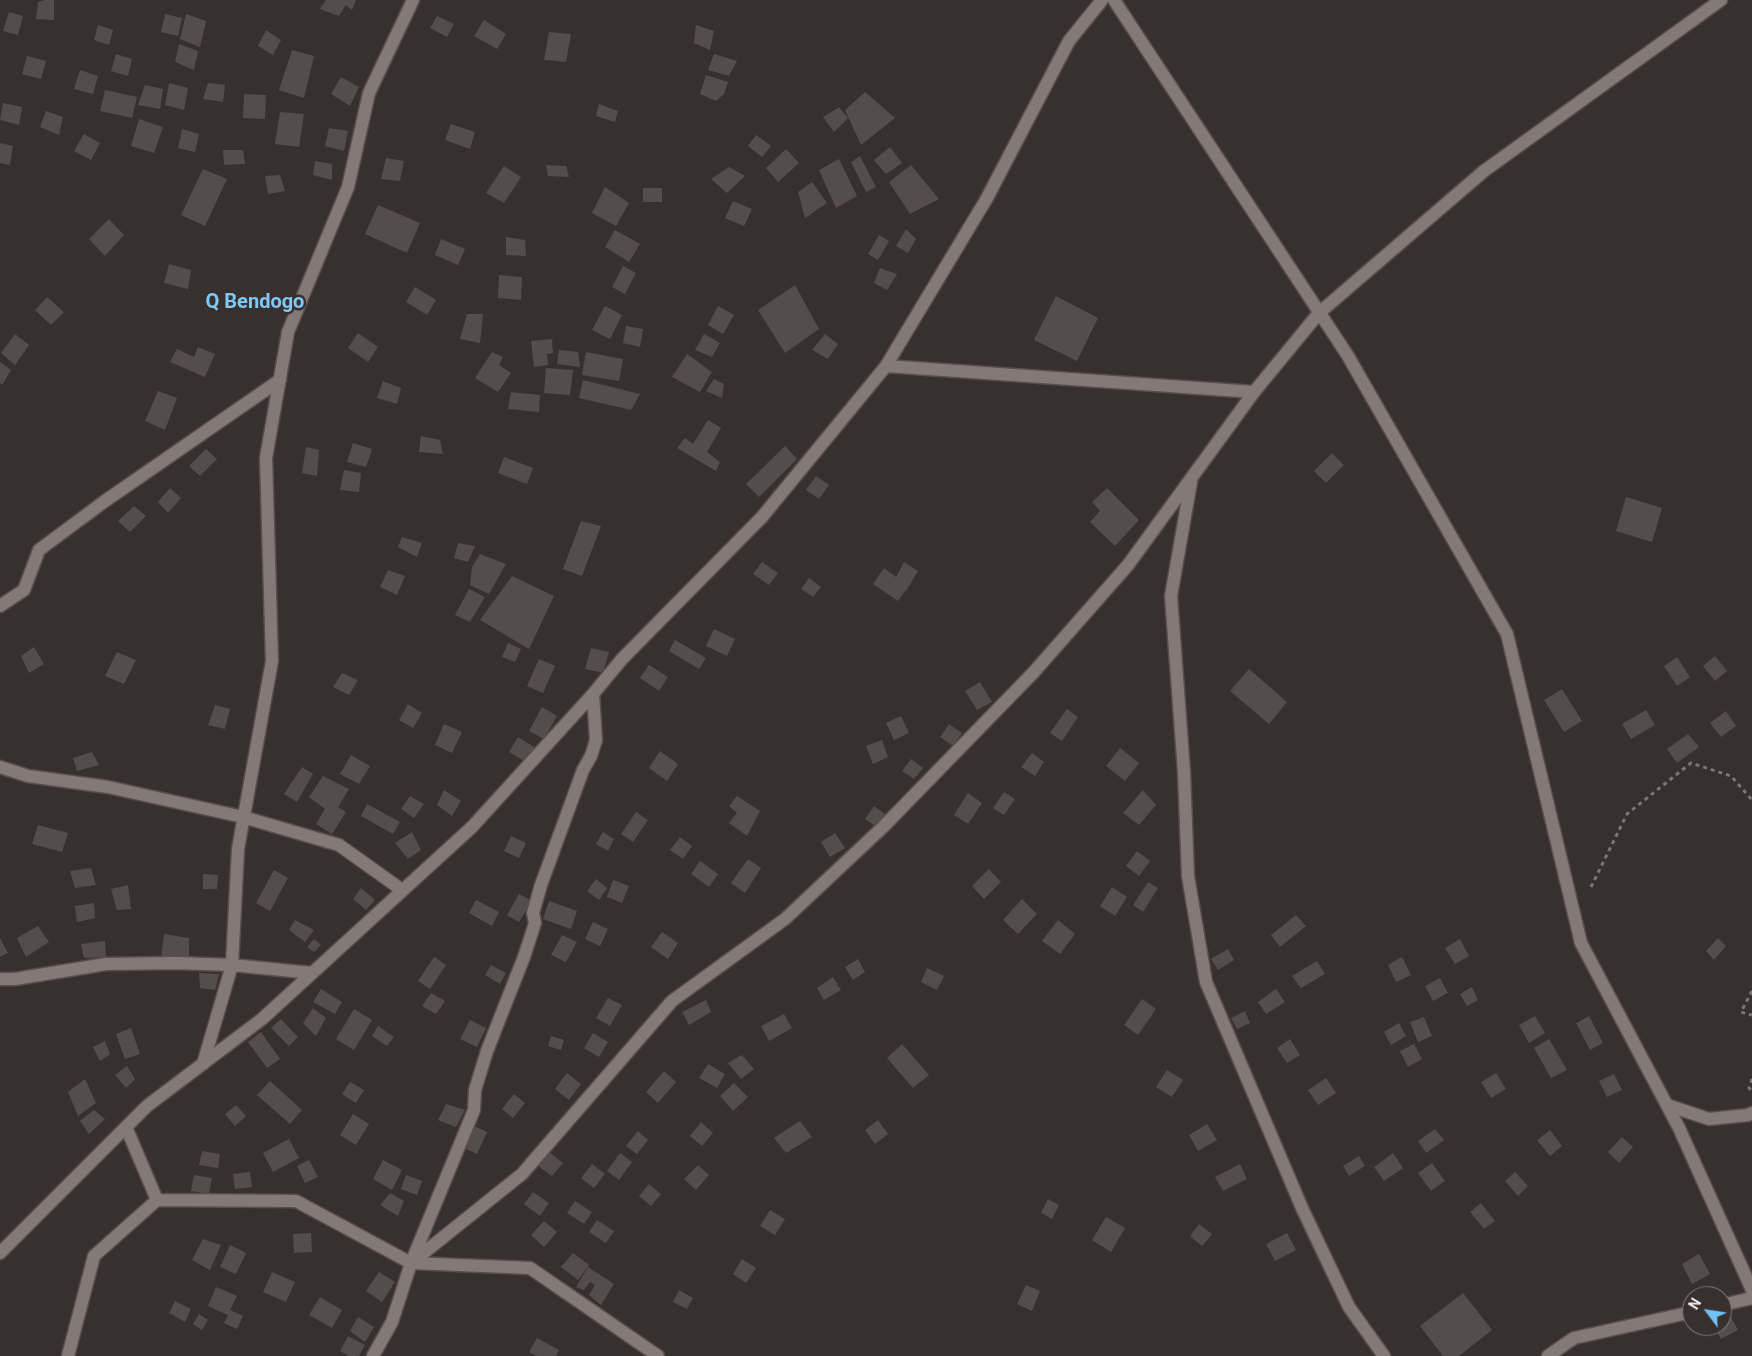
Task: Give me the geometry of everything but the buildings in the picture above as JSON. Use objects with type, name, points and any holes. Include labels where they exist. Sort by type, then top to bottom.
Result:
[{"type":"street","points":[[203,1064],[232,964],[238,849],[272,661],[266,458],[288,332],[348,187],[369,93],[412,0]]},
{"type":"street","points":[[0,1253],[147,1106],[262,1019],[472,827],[593,694],[622,658],[762,517],[886,366],[987,198],[1069,41],[1102,0]]},
{"type":"street","points":[[1114,0],[1348,356],[1506,634],[1581,942],[1679,1128],[1752,1290]]},
{"type":"street","points":[[410,1263],[522,1174],[672,1001],[785,919],[883,827],[1046,658],[1128,565],[1254,392],[1319,313],[1484,171],[1721,0]]},
{"type":"street","points":[[886,366],[1254,392]]},
{"type":"street","points":[[0,606],[24,590],[39,550],[105,501],[280,380]]},
{"type":"street","points":[[1192,477],[1171,596],[1184,772],[1188,876],[1206,982],[1315,1235],[1349,1307],[1384,1356]]},
{"type":"street","points":[[372,1356],[392,1322],[410,1263],[474,1110],[475,1090],[484,1059],[524,957],[535,923],[534,913],[541,885],[583,770],[591,756],[596,740],[593,694]]},
{"type":"street","points":[[0,767],[28,776],[108,787],[243,817],[339,845],[402,890]]},
{"type":"street","points":[[0,979],[15,979],[106,964],[232,964],[312,973]]},
{"type":"street","points":[[1667,1104],[1709,1119],[1752,1113]]},
{"type":"street","points":[[126,1128],[157,1200]]},
{"type":"street","points":[[68,1356],[94,1256],[157,1200],[296,1201],[410,1263],[530,1268],[658,1356]]},
{"type":"street","points":[[1732,1303],[1752,1298]]},
{"type":"street","points":[[1548,1356],[1574,1338],[1682,1314]]},
{"type":"path","points":[[1590,894],[1591,884],[1627,814],[1691,763],[1731,776],[1752,800]]},
{"type":"path","points":[[1752,991],[1741,1012],[1752,1015]]},
{"type":"path","points":[[1749,1088],[1752,1079]]},
{"type":"district","name":"Q Bendogo","points":[[255,303]]}]
